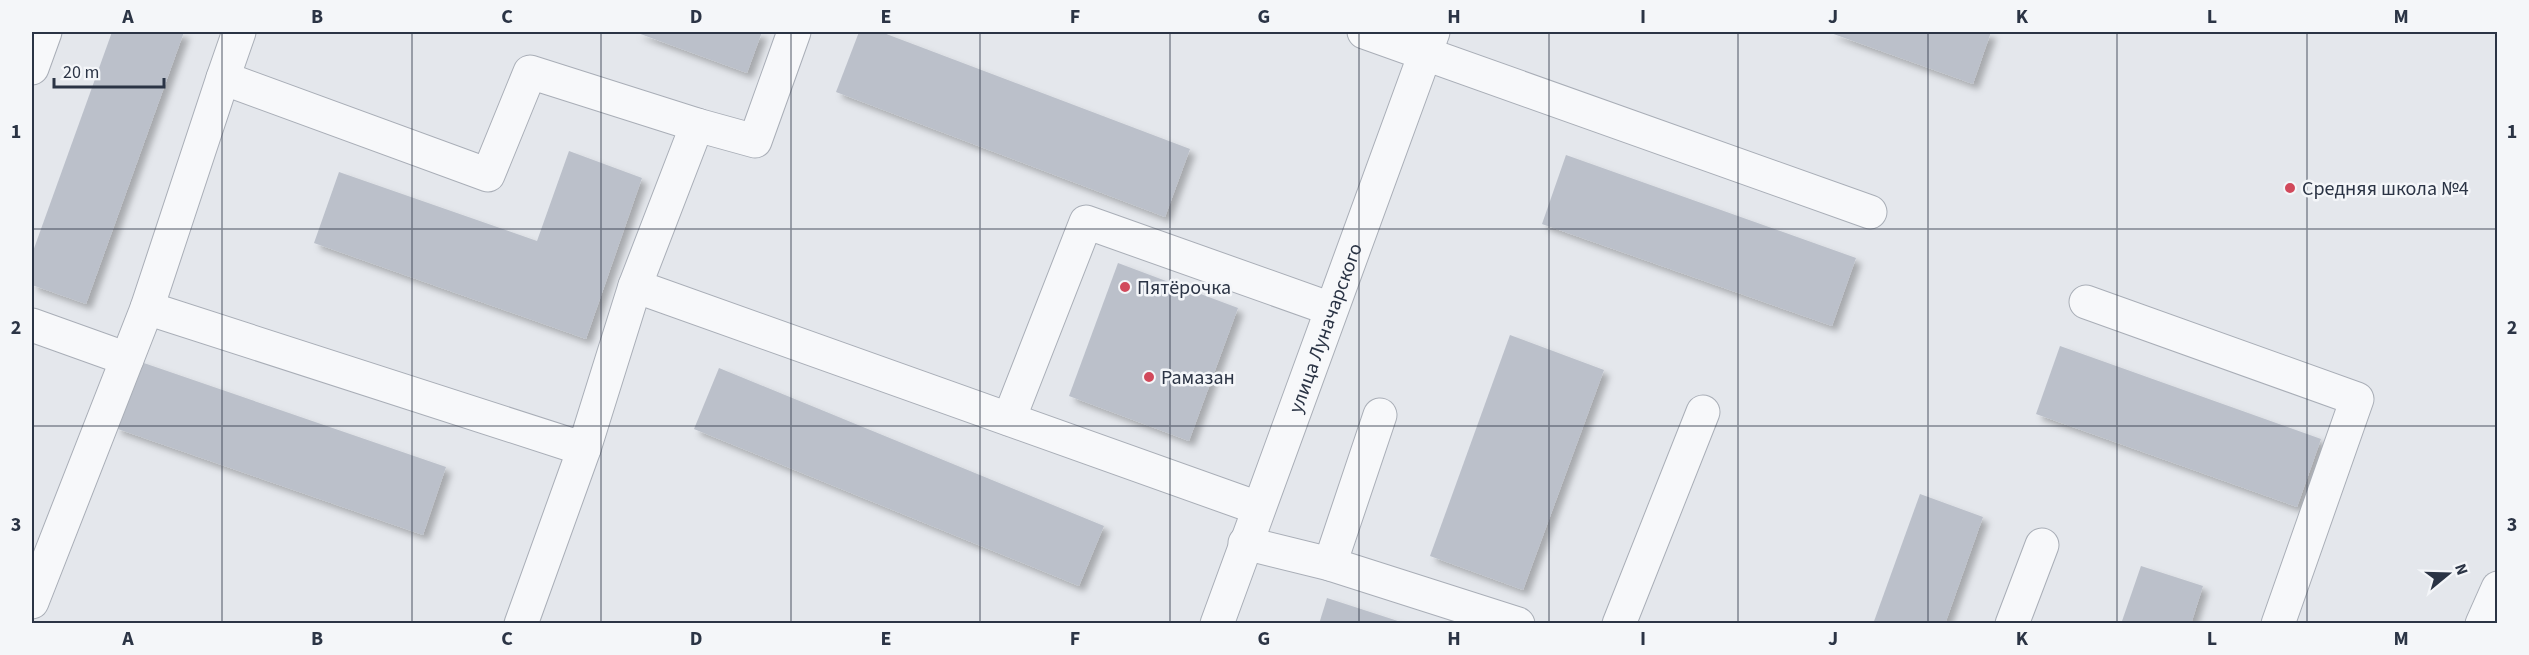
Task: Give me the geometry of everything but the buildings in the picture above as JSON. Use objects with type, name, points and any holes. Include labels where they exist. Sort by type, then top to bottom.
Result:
[{"type":"street","points":[[32,68],[45,32]]},
{"type":"street","points":[[32,602],[147,308],[239,32]]},
{"type":"street","points":[[223,78],[488,175],[530,72],[755,141],[795,32]]},
{"type":"street","points":[[1364,32],[1429,43],[1870,212]]},
{"type":"street","name":"улица Луначарского","points":[[1217,624],[1429,43]]},
{"type":"street","points":[[520,624],[584,450],[635,286],[697,125]]},
{"type":"street","points":[[1009,419],[1086,222],[1331,309]]},
{"type":"street","points":[[635,286],[1258,508]]},
{"type":"street","points":[[2086,302],[2357,399],[2278,624]]},
{"type":"street","points":[[147,308],[584,450]]},
{"type":"street","points":[[32,325],[127,359]]},
{"type":"street","points":[[1619,624],[1703,412]]},
{"type":"street","points":[[1330,564],[1380,415]]},
{"type":"street","points":[[1245,543],[1330,564],[1518,624]]},
{"type":"street","points":[[2012,624],[2042,545]]},
{"type":"street","points":[[2482,624],[2498,588]]},
{"type":"place","name":"Средняя школа №4","points":[[2290,188]]},
{"type":"place","name":"Пятёрочка","points":[[1125,287]]},
{"type":"place","name":"Рамазан","points":[[1149,377]]}]
